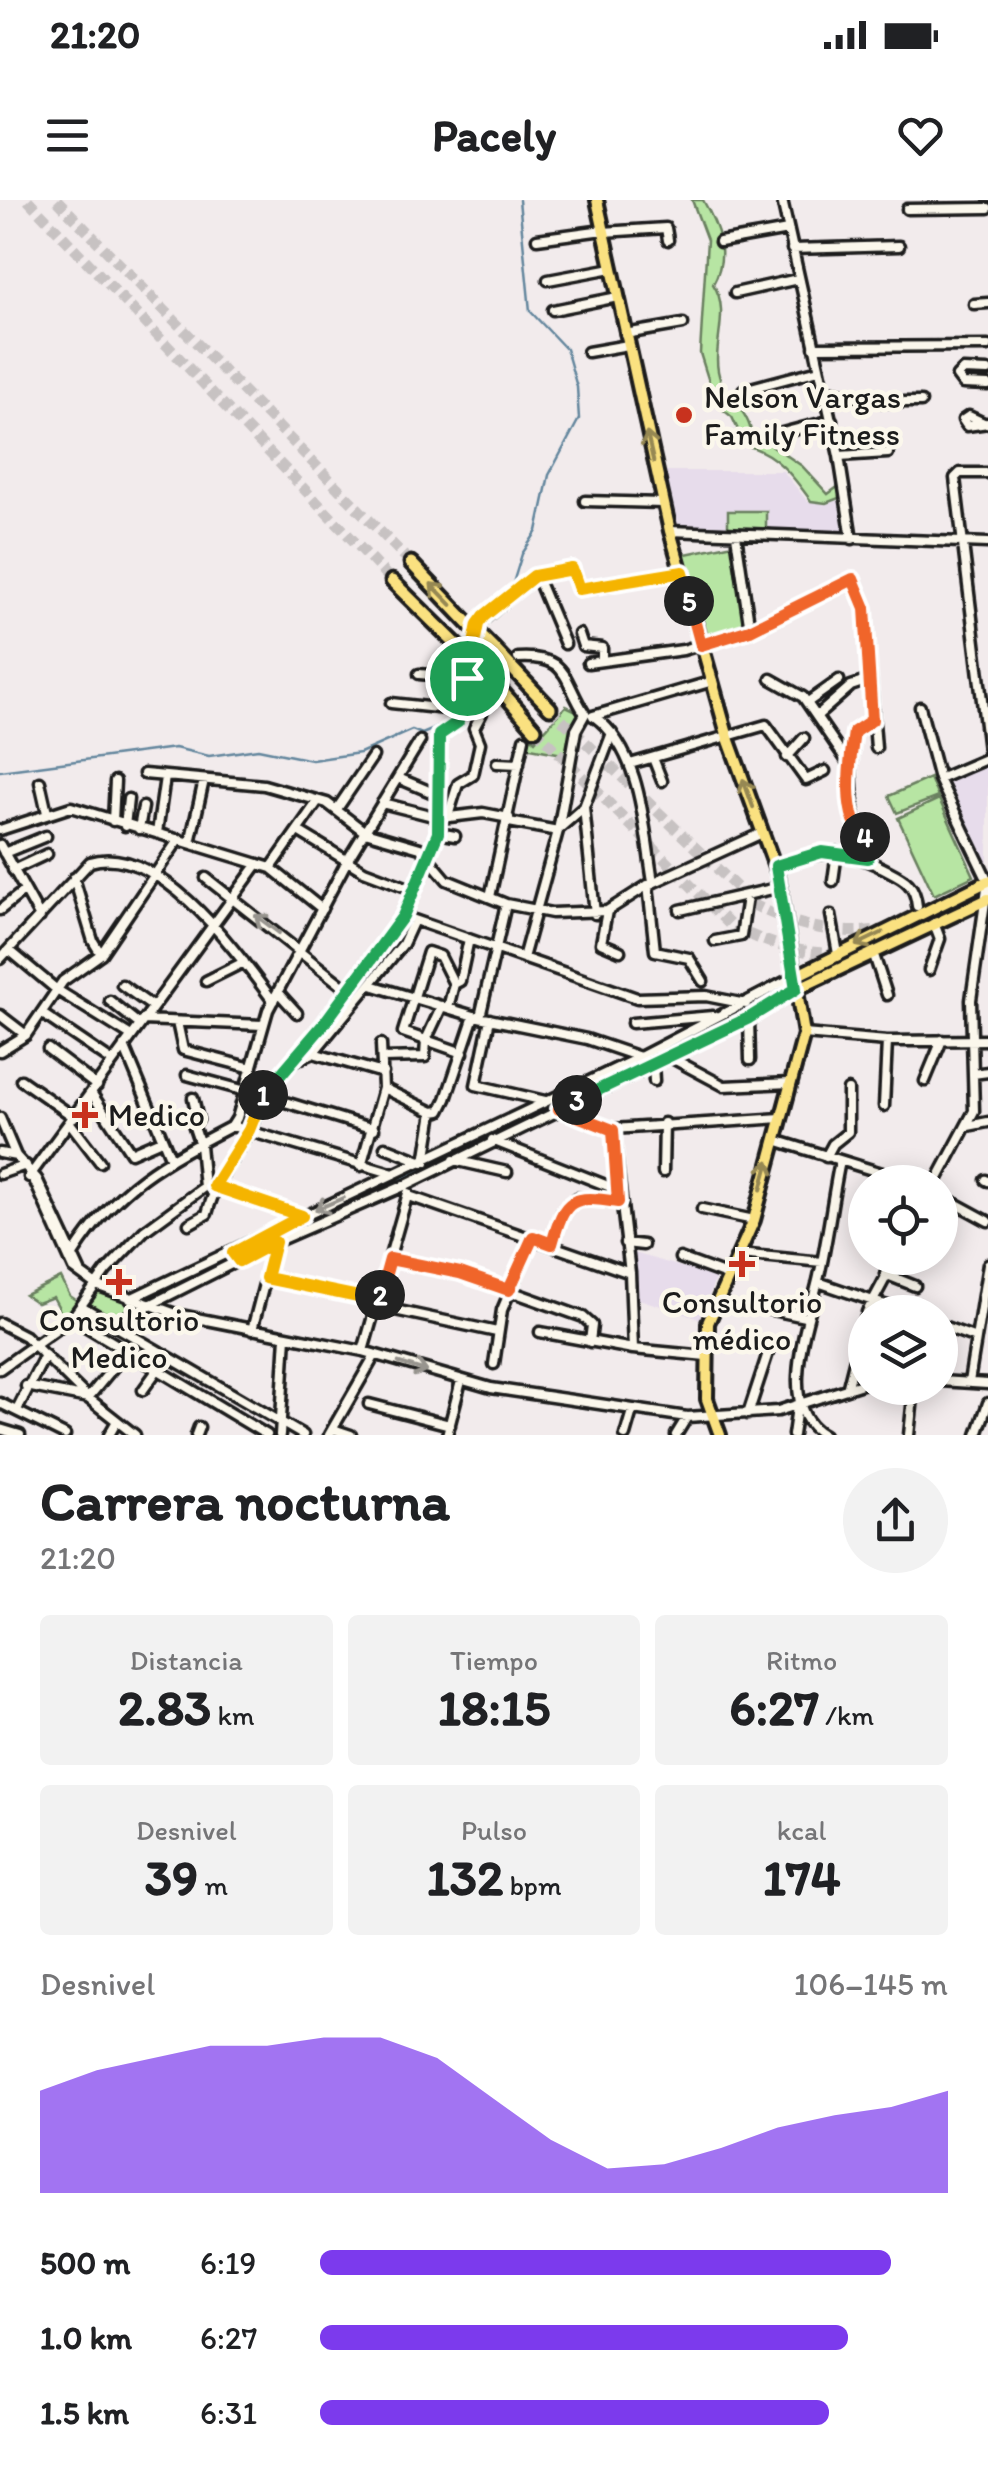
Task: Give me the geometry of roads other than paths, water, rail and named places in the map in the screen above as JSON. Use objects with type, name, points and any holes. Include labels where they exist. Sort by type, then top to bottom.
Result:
[{"type":"highway","points":[[411,564],[550,708]]},
{"type":"highway","points":[[392,581],[491,679],[535,729]]},
{"type":"main road","points":[[596,200],[670,531],[728,738],[776,866],[804,1034],[754,1220],[708,1324],[707,1399],[720,1435]]},
{"type":"main road","points":[[795,983],[838,954],[988,881]]},
{"type":"main road","points":[[795,983],[988,899]]},
{"type":"street","points":[[782,200],[840,456],[852,538]]},
{"type":"street","points":[[907,210],[988,208]]},
{"type":"street","points":[[538,239],[666,228],[668,240]]},
{"type":"street","points":[[720,242],[788,230]]},
{"type":"street","points":[[792,249],[899,246]]},
{"type":"street","points":[[548,280],[612,268]]},
{"type":"street","points":[[735,293],[798,279]]},
{"type":"street","points":[[553,310],[618,297]]},
{"type":"street","points":[[974,304],[988,303]]},
{"type":"street","points":[[588,352],[683,324]]},
{"type":"street","points":[[814,346],[988,346]]},
{"type":"street","points":[[742,390],[819,370]]},
{"type":"street","points":[[988,371],[963,370],[957,376],[963,384],[988,384]]},
{"type":"street","points":[[824,389],[883,402],[921,402]]},
{"type":"street","points":[[766,437],[832,420]]},
{"type":"street","points":[[840,456],[888,453]]},
{"type":"street","points":[[988,473],[960,473],[954,478],[985,697],[988,750]]},
{"type":"street","points":[[585,501],[663,503]]},
{"type":"street","points":[[670,531],[988,543]]},
{"type":"street","points":[[736,535],[750,630]]},
{"type":"street","points":[[444,817],[438,794],[439,735],[457,716],[478,624],[505,592],[536,576],[572,569],[579,589],[683,572]]},
{"type":"street","points":[[536,576],[565,644]]},
{"type":"street","points":[[588,664],[701,645],[750,630],[853,579],[865,608],[876,748]]},
{"type":"street","points":[[579,634],[583,646],[602,648],[602,661]]},
{"type":"street","points":[[518,658],[545,656],[560,666],[590,716],[612,733],[630,764],[651,883],[656,951],[689,958],[703,981]]},
{"type":"street","points":[[419,674],[467,678]]},
{"type":"street","points":[[771,678],[784,682],[808,702],[850,766]]},
{"type":"street","points":[[808,702],[839,680]]},
{"type":"street","points":[[818,714],[850,686],[868,680]]},
{"type":"street","points":[[523,958],[558,831],[576,730],[590,716],[713,682]]},
{"type":"street","points":[[391,703],[457,716]]},
{"type":"street","points":[[920,707],[939,779],[988,881],[973,980],[970,1042],[974,1111],[945,1165]]},
{"type":"street","points":[[189,1224],[207,1214],[214,1186],[249,1130],[273,1078],[294,1061],[403,916],[458,784],[473,776],[480,743],[474,728],[482,713]]},
{"type":"street","points":[[868,858],[866,839],[854,821],[850,766],[854,732],[872,720]]},
{"type":"street","points":[[630,764],[766,725],[806,780],[825,771]]},
{"type":"street","points":[[558,831],[584,807],[612,733]]},
{"type":"street","points":[[787,757],[804,738]]},
{"type":"street","points":[[490,898],[524,739]]},
{"type":"street","points":[[74,1254],[96,1219],[122,1192],[171,1158],[232,1126],[246,1091],[263,1025],[276,997],[347,861],[420,740]]},
{"type":"street","points":[[337,809],[373,756]]},
{"type":"street","points":[[654,758],[662,781]]},
{"type":"street","points":[[939,779],[988,758]]},
{"type":"street","points":[[497,763],[519,764]]},
{"type":"street","points":[[144,774],[264,785],[318,801],[337,809],[365,832],[416,845],[441,876],[506,904],[538,911],[607,912],[651,883],[762,834]]},
{"type":"street","points":[[158,833],[164,776]]},
{"type":"street","points":[[398,778],[438,794]]},
{"type":"street","points":[[190,843],[204,780]]},
{"type":"street","points":[[113,821],[115,781]]},
{"type":"street","points":[[40,782],[47,812]]},
{"type":"street","points":[[125,826],[128,798]]},
{"type":"street","points":[[271,868],[318,801]]},
{"type":"street","points":[[382,804],[444,817],[482,813],[558,831]]},
{"type":"street","points":[[0,830],[71,807],[271,868],[322,909]]},
{"type":"street","points":[[139,829],[142,807]]},
{"type":"street","points":[[584,807],[595,914]]},
{"type":"street","points":[[298,831],[347,861],[414,890]]},
{"type":"street","points":[[438,833],[455,836]]},
{"type":"street","points":[[40,916],[30,891],[2,850],[46,836]]},
{"type":"street","points":[[2,1047],[26,1034],[57,990],[101,954],[179,840]]},
{"type":"street","points":[[833,881],[838,852]]},
{"type":"street","points":[[776,866],[838,852],[868,858],[909,882],[917,906]]},
{"type":"street","points":[[13,870],[48,854]]},
{"type":"street","points":[[0,959],[90,862],[130,862],[154,875],[214,924],[276,997],[297,1013]]},
{"type":"street","points":[[0,1174],[30,1172],[258,864]]},
{"type":"street","points":[[74,878],[101,954]]},
{"type":"street","points":[[206,878],[348,990]]},
{"type":"street","points":[[680,910],[781,887]]},
{"type":"street","points":[[0,910],[30,891]]},
{"type":"street","points":[[716,941],[742,936],[747,897]]},
{"type":"street","points":[[424,1162],[434,1112],[443,1106],[477,1016],[506,904]]},
{"type":"street","points":[[607,912],[602,944],[620,950]]},
{"type":"street","points":[[831,915],[838,954]]},
{"type":"street","points":[[403,916],[637,998],[706,996],[746,1004]]},
{"type":"street","points":[[294,1061],[312,1053],[371,985],[403,944],[414,920]]},
{"type":"street","points":[[929,970],[940,939],[934,924]]},
{"type":"street","points":[[454,984],[460,982],[469,939]]},
{"type":"street","points":[[10,950],[57,990],[131,1036]]},
{"type":"street","points":[[454,984],[434,951],[425,957],[404,1032],[463,1053]]},
{"type":"street","points":[[873,952],[887,996]]},
{"type":"street","points":[[206,982],[244,962]]},
{"type":"street","points":[[365,966],[378,976]]},
{"type":"street","points":[[973,980],[988,980]]},
{"type":"street","points":[[130,1300],[795,983]]},
{"type":"street","points":[[112,1324],[275,1242],[406,1185],[749,1018],[795,983]]},
{"type":"street","points":[[382,1058],[425,1058],[426,1040],[454,984]]},
{"type":"street","points":[[371,985],[477,1016],[553,1030],[640,1057]]},
{"type":"street","points":[[122,986],[153,1007]]},
{"type":"street","points":[[110,1001],[142,1023],[263,1025]]},
{"type":"street","points":[[41,1013],[113,1062]]},
{"type":"street","points":[[0,1015],[26,1034]]},
{"type":"street","points":[[632,1023],[720,1016]]},
{"type":"street","points":[[749,1018],[750,1060]]},
{"type":"street","points":[[490,1019],[476,1083],[546,1102]]},
{"type":"street","points":[[177,1022],[183,1050],[252,1068]]},
{"type":"street","points":[[804,1034],[887,1041],[988,1040]]},
{"type":"street","points":[[925,1081],[942,1040]]},
{"type":"street","points":[[884,1106],[887,1041]]},
{"type":"street","points":[[361,1166],[383,1088],[381,1044]]},
{"type":"street","points":[[124,1046],[171,1158]]},
{"type":"street","points":[[48,1049],[94,1090],[131,1153],[161,1140]]},
{"type":"street","points":[[312,1053],[383,1072]]},
{"type":"street","points":[[668,1056],[724,1086],[790,1083]]},
{"type":"street","points":[[654,1063],[654,1081]]},
{"type":"street","points":[[972,1074],[988,1072]]},
{"type":"street","points":[[187,1075],[246,1091]]},
{"type":"street","points":[[21,1080],[72,1120],[100,1162]]},
{"type":"street","points":[[383,1088],[434,1112]]},
{"type":"street","points":[[826,1157],[833,1144],[848,1132],[848,1090]]},
{"type":"street","points":[[262,1095],[374,1128]]},
{"type":"street","points":[[193,1098],[198,1120],[192,1121],[200,1145],[204,1187]]},
{"type":"street","points":[[559,1109],[613,1130],[664,1123],[781,1118]]},
{"type":"street","points":[[0,1118],[16,1156],[30,1172],[80,1271]]},
{"type":"street","points":[[967,1126],[988,1122]]},
{"type":"street","points":[[663,1172],[664,1123]]},
{"type":"street","points":[[232,1126],[398,1174]]},
{"type":"street","points":[[497,1138],[498,1126]]},
{"type":"street","points":[[613,1130],[618,1202],[630,1273],[633,1349]]},
{"type":"street","points":[[486,1132],[486,1138],[497,1138],[618,1190]]},
{"type":"street","points":[[774,1140],[854,1165]]},
{"type":"street","points":[[385,1146],[424,1162]]},
{"type":"street","points":[[0,1153],[16,1156]]},
{"type":"street","points":[[454,1160],[507,1172]]},
{"type":"street","points":[[793,1435],[805,1317],[818,1282],[840,1161]]},
{"type":"street","points":[[30,1172],[66,1257],[96,1285],[148,1306],[362,1351],[461,1381],[632,1412],[687,1418],[748,1414],[799,1405],[848,1386]]},
{"type":"street","points":[[362,1351],[409,1196],[406,1185]]},
{"type":"street","points":[[0,1369],[72,1318],[144,1231],[204,1187],[214,1186],[302,1216]]},
{"type":"street","points":[[409,1196],[630,1273]]},
{"type":"street","points":[[552,1244],[561,1214],[577,1198],[618,1202]]},
{"type":"street","points":[[958,1205],[988,1221]]},
{"type":"street","points":[[702,1209],[754,1220]]},
{"type":"street","points":[[494,1364],[497,1332],[509,1290],[533,1237]]},
{"type":"street","points":[[252,1330],[275,1242]]},
{"type":"street","points":[[624,1243],[643,1245]]},
{"type":"street","points":[[232,1250],[239,1261]]},
{"type":"street","points":[[740,1254],[822,1262]]},
{"type":"street","points":[[680,1258],[730,1276]]},
{"type":"street","points":[[390,1259],[460,1273],[586,1318],[592,1325],[590,1342]]},
{"type":"street","points":[[968,1382],[988,1264]]},
{"type":"street","points":[[888,1275],[915,1286]]},
{"type":"street","points":[[266,1278],[497,1332]]},
{"type":"street","points":[[818,1282],[856,1295]]},
{"type":"street","points":[[81,1306],[303,1435]]},
{"type":"street","points":[[768,1308],[805,1317]]},
{"type":"street","points":[[72,1318],[266,1435]]},
{"type":"street","points":[[0,1324],[35,1344],[88,1398],[135,1435]]},
{"type":"street","points":[[540,1332],[633,1349],[706,1356]]},
{"type":"street","points":[[958,1332],[973,1337]]},
{"type":"street","points":[[280,1435],[286,1336]]},
{"type":"street","points":[[88,1398],[127,1351]]},
{"type":"street","points":[[748,1414],[768,1352]]},
{"type":"street","points":[[350,1435],[331,1432],[375,1355]]},
{"type":"street","points":[[18,1410],[26,1386],[45,1356]]},
{"type":"street","points":[[142,1390],[158,1369]]},
{"type":"street","points":[[447,1435],[461,1381]]},
{"type":"street","points":[[958,1382],[988,1384]]},
{"type":"street","points":[[26,1386],[88,1398]]},
{"type":"street","points":[[0,1403],[65,1435]]},
{"type":"street","points":[[977,1435],[988,1403]]},
{"type":"street","points":[[369,1404],[450,1425]]},
{"type":"street","points":[[799,1405],[813,1427],[824,1435]]},
{"type":"street","points":[[909,1435],[912,1405]]},
{"type":"street","points":[[626,1435],[632,1412]]},
{"type":"street","points":[[676,1435],[687,1418]]},
{"type":"street","points":[[109,1435],[117,1420]]},
{"type":"street","points":[[244,1435],[247,1424]]},
{"type":"street","points":[[0,1430],[20,1435]]},
{"type":"waterway","points":[[494,605],[513,583],[522,554],[537,531],[549,475],[579,419],[577,387],[566,349],[530,311],[519,200]]},
{"type":"waterway","points":[[481,663],[484,646]]},
{"type":"waterway","points":[[463,717],[465,701],[478,676]]},
{"type":"waterway","points":[[0,771],[175,748],[209,756],[258,749],[312,760],[360,753],[412,730],[422,734],[451,722]]},
{"type":"waterway","points":[[505,1128],[723,1019]]},
{"type":"waterway","points":[[286,1233],[483,1139]]},
{"type":"waterway","points":[[239,1254],[275,1238]]},
{"type":"tunnel","points":[[28,200],[392,581]]},
{"type":"tunnel","points":[[57,200],[411,563]]},
{"type":"tunnel","points":[[550,708],[756,906],[821,929],[891,928]]},
{"type":"tunnel","points":[[535,729],[730,925],[766,941],[820,953],[878,949]]},
{"type":"tunnel","points":[[913,922],[988,891]]},
{"type":"place","name":"Nelson Vargas Family Fitness","points":[[684,415]]},
{"type":"place","name":"Medico","points":[[85,1115]]},
{"type":"place","name":"Consultorio médico","points":[[742,1264]]},
{"type":"place","name":"Consultorio Medico","points":[[119,1282]]}]
